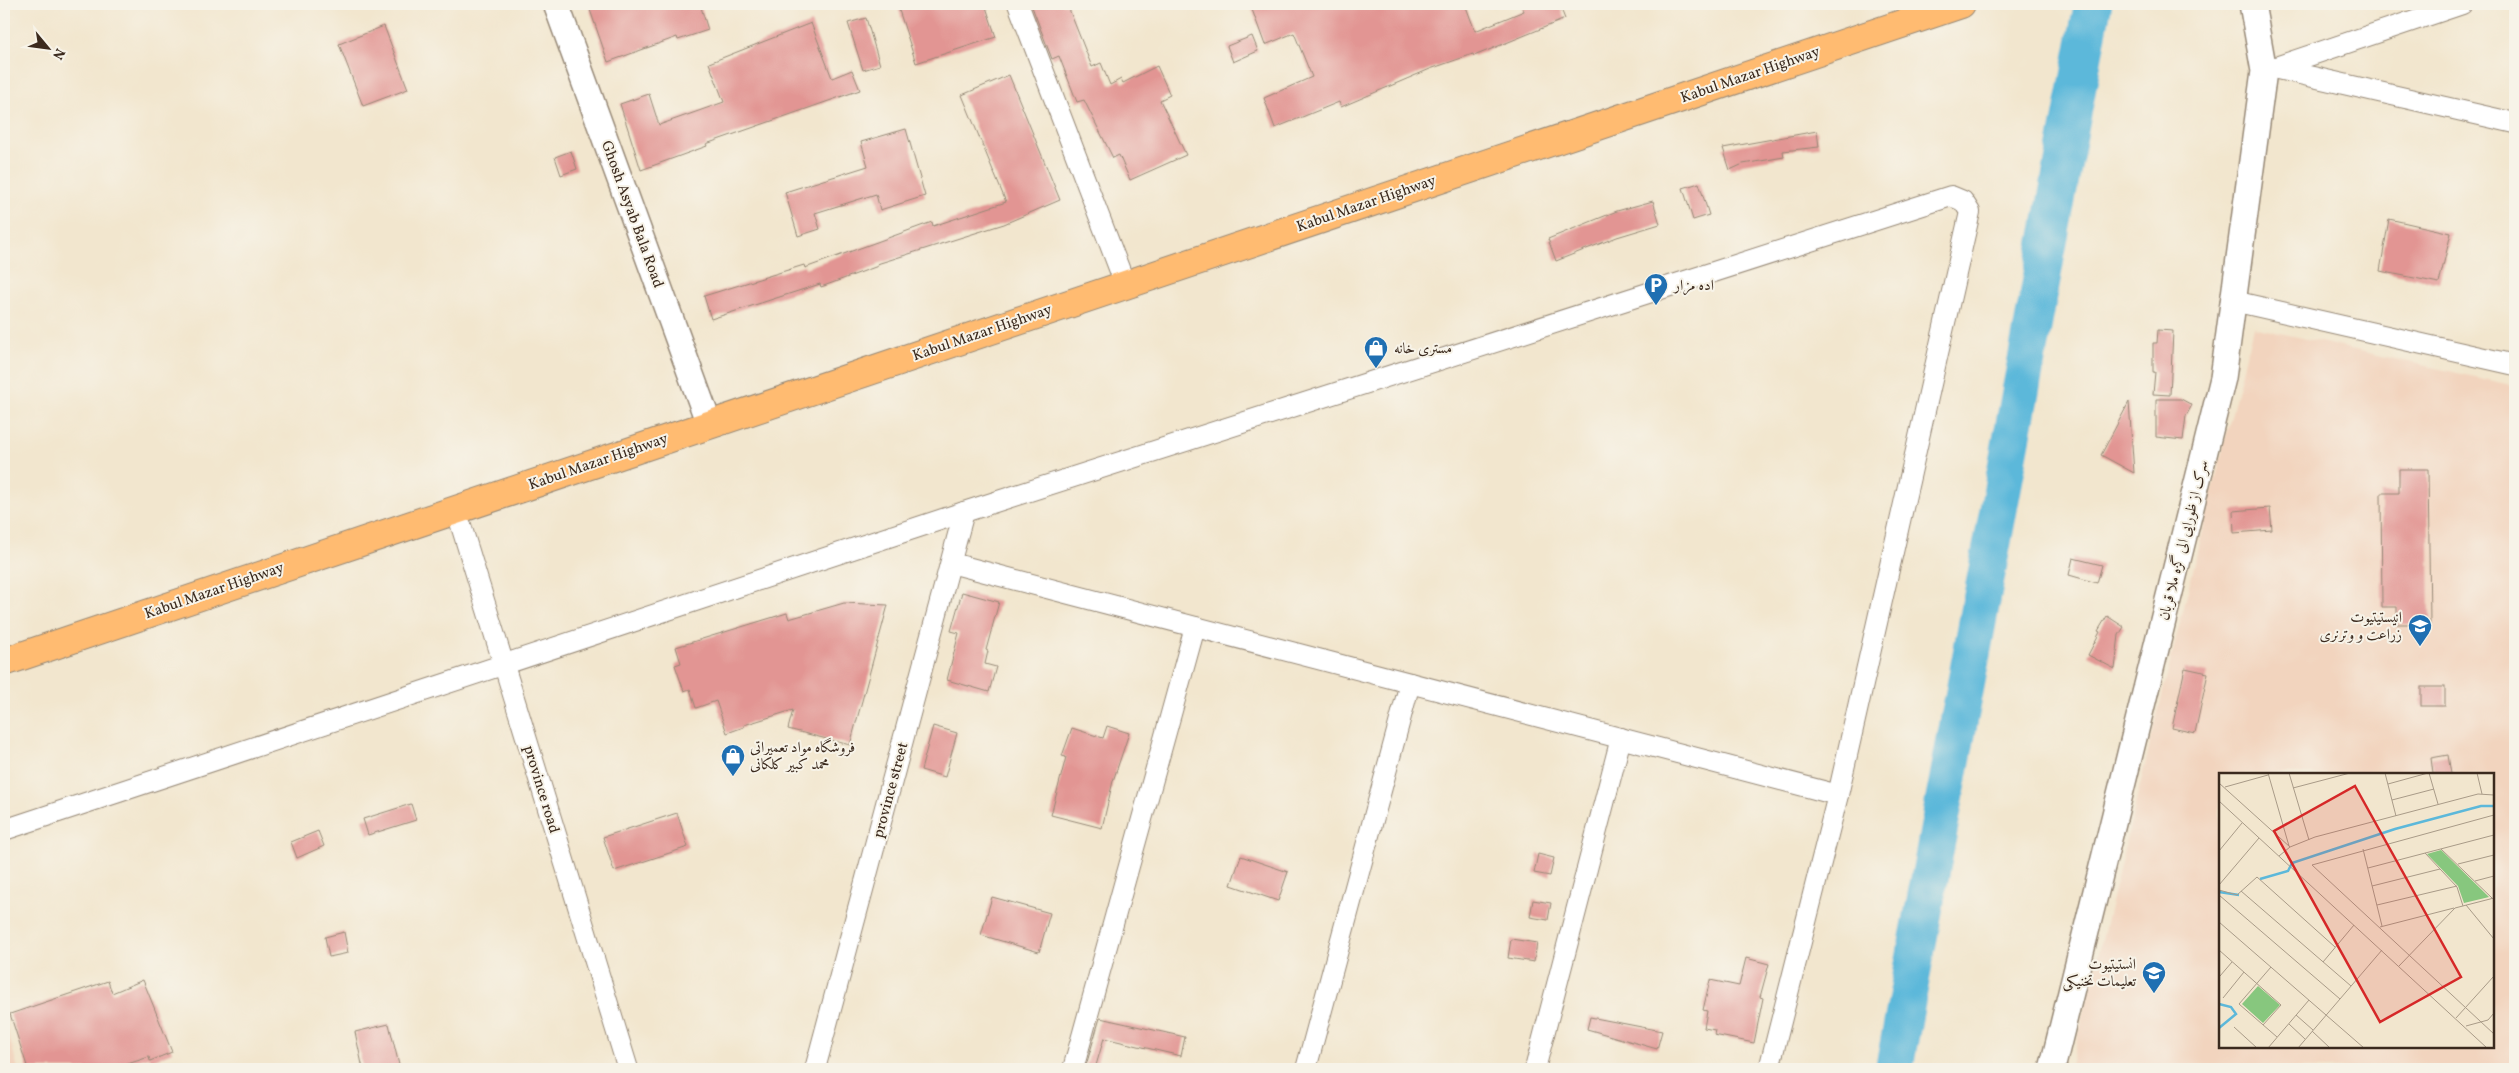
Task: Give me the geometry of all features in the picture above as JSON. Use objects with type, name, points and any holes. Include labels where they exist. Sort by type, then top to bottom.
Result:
[{"type":"highway","name":"Kabul Mazar Highway","points":[[4,662],[1961,4]]},
{"type":"street","name":"Ghosh Asyab Bala Road","points":[[556,4],[709,424]]},
{"type":"street","points":[[1018,4],[1125,284]]},
{"type":"street","name":"سرک از ظورایی الی گزه ملا قربان","points":[[2052,1069],[2223,378],[2269,70],[2252,4]]},
{"type":"street","points":[[2269,70],[2462,4]]},
{"type":"street","points":[[2269,70],[2515,123]]},
{"type":"street","points":[[4,830],[964,512],[1951,196],[1963,201],[1970,212],[1838,794],[1769,1069]]},
{"type":"street","points":[[2233,301],[2515,365]]},
{"type":"street","name":"province road","points":[[456,509],[628,1069]]},
{"type":"street","name":"province street","points":[[815,1069],[964,512]]},
{"type":"street","points":[[951,563],[1838,794]]},
{"type":"street","points":[[1073,1069],[1195,627]]},
{"type":"street","points":[[1306,1069],[1410,683]]},
{"type":"street","points":[[1535,1069],[1620,738]]},
{"type":"shaded area","points":[[2253,327],[2515,386],[2515,1069],[2070,1069]]},
{"type":"shaded area","points":[[4,1017],[18,1069],[4,1069]]},
{"type":"building","points":[[588,4],[700,4],[708,30],[678,40],[677,37],[608,62]]},
{"type":"building","points":[[897,4],[985,4],[996,37],[916,63]]},
{"type":"building","points":[[1031,4],[1067,4],[1092,67],[1101,63],[1110,85],[1121,79],[1123,83],[1157,66],[1170,95],[1160,100],[1186,155],[1130,180],[1119,155],[1113,158],[1084,100],[1077,102],[1059,56],[1052,59]]},
{"type":"building","points":[[1250,4],[1465,4],[1475,31],[1524,11],[1522,7],[1532,4],[1559,4],[1565,19],[1474,56],[1473,54],[1430,69],[1341,107],[1339,102],[1275,128],[1264,98],[1312,77],[1294,33],[1265,45]]},
{"type":"building","points":[[866,18],[880,65],[863,70],[848,23]]},
{"type":"building","points":[[811,23],[832,78],[852,70],[860,90],[706,144],[707,146],[641,170],[620,104],[649,94],[659,125],[724,102],[709,63]]},
{"type":"building","points":[[384,26],[408,89],[363,106],[339,44]]},
{"type":"building","points":[[1252,36],[1258,51],[1233,62],[1227,46]]},
{"type":"building","points":[[1009,75],[1060,200],[1004,224],[877,264],[878,266],[821,287],[820,284],[711,319],[704,296],[804,265],[805,268],[932,222],[933,226],[1006,202],[962,95]]},
{"type":"building","points":[[906,129],[925,196],[880,210],[876,194],[815,213],[820,229],[798,236],[785,192],[868,166],[861,142]]},
{"type":"building","points":[[1817,131],[1819,147],[1783,151],[1784,157],[1743,164],[1730,170],[1723,148]]},
{"type":"building","points":[[571,151],[577,169],[561,175],[555,157]]},
{"type":"building","points":[[1699,183],[1709,215],[1693,220],[1683,188]]},
{"type":"building","points":[[1653,201],[1660,224],[1617,237],[1556,261],[1548,239],[1617,211]]},
{"type":"building","points":[[2389,219],[2451,233],[2439,283],[2380,271]]},
{"type":"building","points":[[2158,330],[2173,331],[2170,395],[2153,394],[2155,372],[2153,372],[2153,343],[2157,343]]},
{"type":"building","points":[[2156,399],[2181,399],[2192,405],[2186,416],[2183,440],[2156,437]]},
{"type":"building","points":[[2129,402],[2134,473],[2101,455]]},
{"type":"building","points":[[2399,469],[2428,469],[2430,624],[2397,624],[2397,607],[2382,607],[2381,493],[2399,493]]},
{"type":"building","points":[[2270,508],[2272,530],[2234,533],[2233,511]]},
{"type":"building","points":[[2073,558],[2102,565],[2097,583],[2069,575]]},
{"type":"building","points":[[962,592],[999,602],[986,650],[988,651],[985,664],[996,667],[989,692],[947,680],[959,633],[951,631]]},
{"type":"building","points":[[844,603],[888,605],[850,745],[788,729],[793,710],[744,725],[744,727],[727,733],[716,701],[696,708],[690,689],[684,691],[675,665],[681,663],[676,647],[787,613],[789,619]]},
{"type":"building","points":[[2107,616],[2124,627],[2119,635],[2115,669],[2088,655],[2100,632],[2098,631]]},
{"type":"building","points":[[2185,668],[2208,673],[2195,733],[2172,728]]},
{"type":"building","points":[[2421,687],[2445,687],[2445,706],[2421,706]]},
{"type":"building","points":[[933,726],[957,733],[945,777],[921,770]]},
{"type":"building","points":[[1107,726],[1129,733],[1113,781],[1102,828],[1051,815],[1066,757],[1062,756],[1072,728],[1103,738]]},
{"type":"building","points":[[2448,755],[2451,773],[2433,773],[2431,758]]},
{"type":"building","points":[[411,804],[416,820],[368,835],[363,819]]},
{"type":"building","points":[[677,813],[688,847],[614,871],[603,837]]},
{"type":"building","points":[[318,831],[324,846],[297,858],[291,842]]},
{"type":"building","points":[[1538,854],[1554,858],[1550,876],[1534,873]]},
{"type":"building","points":[[1241,856],[1288,872],[1278,901],[1231,885]]},
{"type":"building","points":[[992,897],[1050,913],[1039,952],[981,935]]},
{"type":"building","points":[[1533,900],[1551,903],[1548,920],[1530,917]]},
{"type":"building","points":[[344,932],[348,953],[329,957],[325,937]]},
{"type":"building","points":[[1511,939],[1537,943],[1534,962],[1508,958]]},
{"type":"building","points":[[1746,958],[1769,964],[1760,997],[1763,998],[1754,1043],[1714,1035],[1715,1030],[1704,1028],[1707,1011],[1703,1010],[1710,980],[1739,986]]},
{"type":"building","points":[[143,980],[172,1052],[150,1061],[149,1057],[112,1069],[28,1069],[10,1014],[108,981],[112,993]]},
{"type":"building","points":[[1590,1017],[1662,1031],[1657,1049],[1587,1029]]},
{"type":"building","points":[[1100,1018],[1185,1037],[1181,1056],[1104,1038],[1095,1069],[1085,1069]]},
{"type":"building","points":[[389,1024],[400,1069],[363,1069],[355,1032]]},
{"type":"waterway","points":[[1894,1069],[2093,4]]},
{"type":"place","name":"اده مزار","points":[[1656,306]]},
{"type":"place","name":"مستری خانه","points":[[1376,369]]},
{"type":"place","name":"انیستیتیوت زراعت و وترنری","points":[[2420,647]]},
{"type":"place","name":"فروشگاه مواد تعمیراتی محمد کبیر کلکانی","points":[[733,777]]},
{"type":"place","name":"انستیتیوت تعلیمات تخنیکی","points":[[2154,994]]}]
